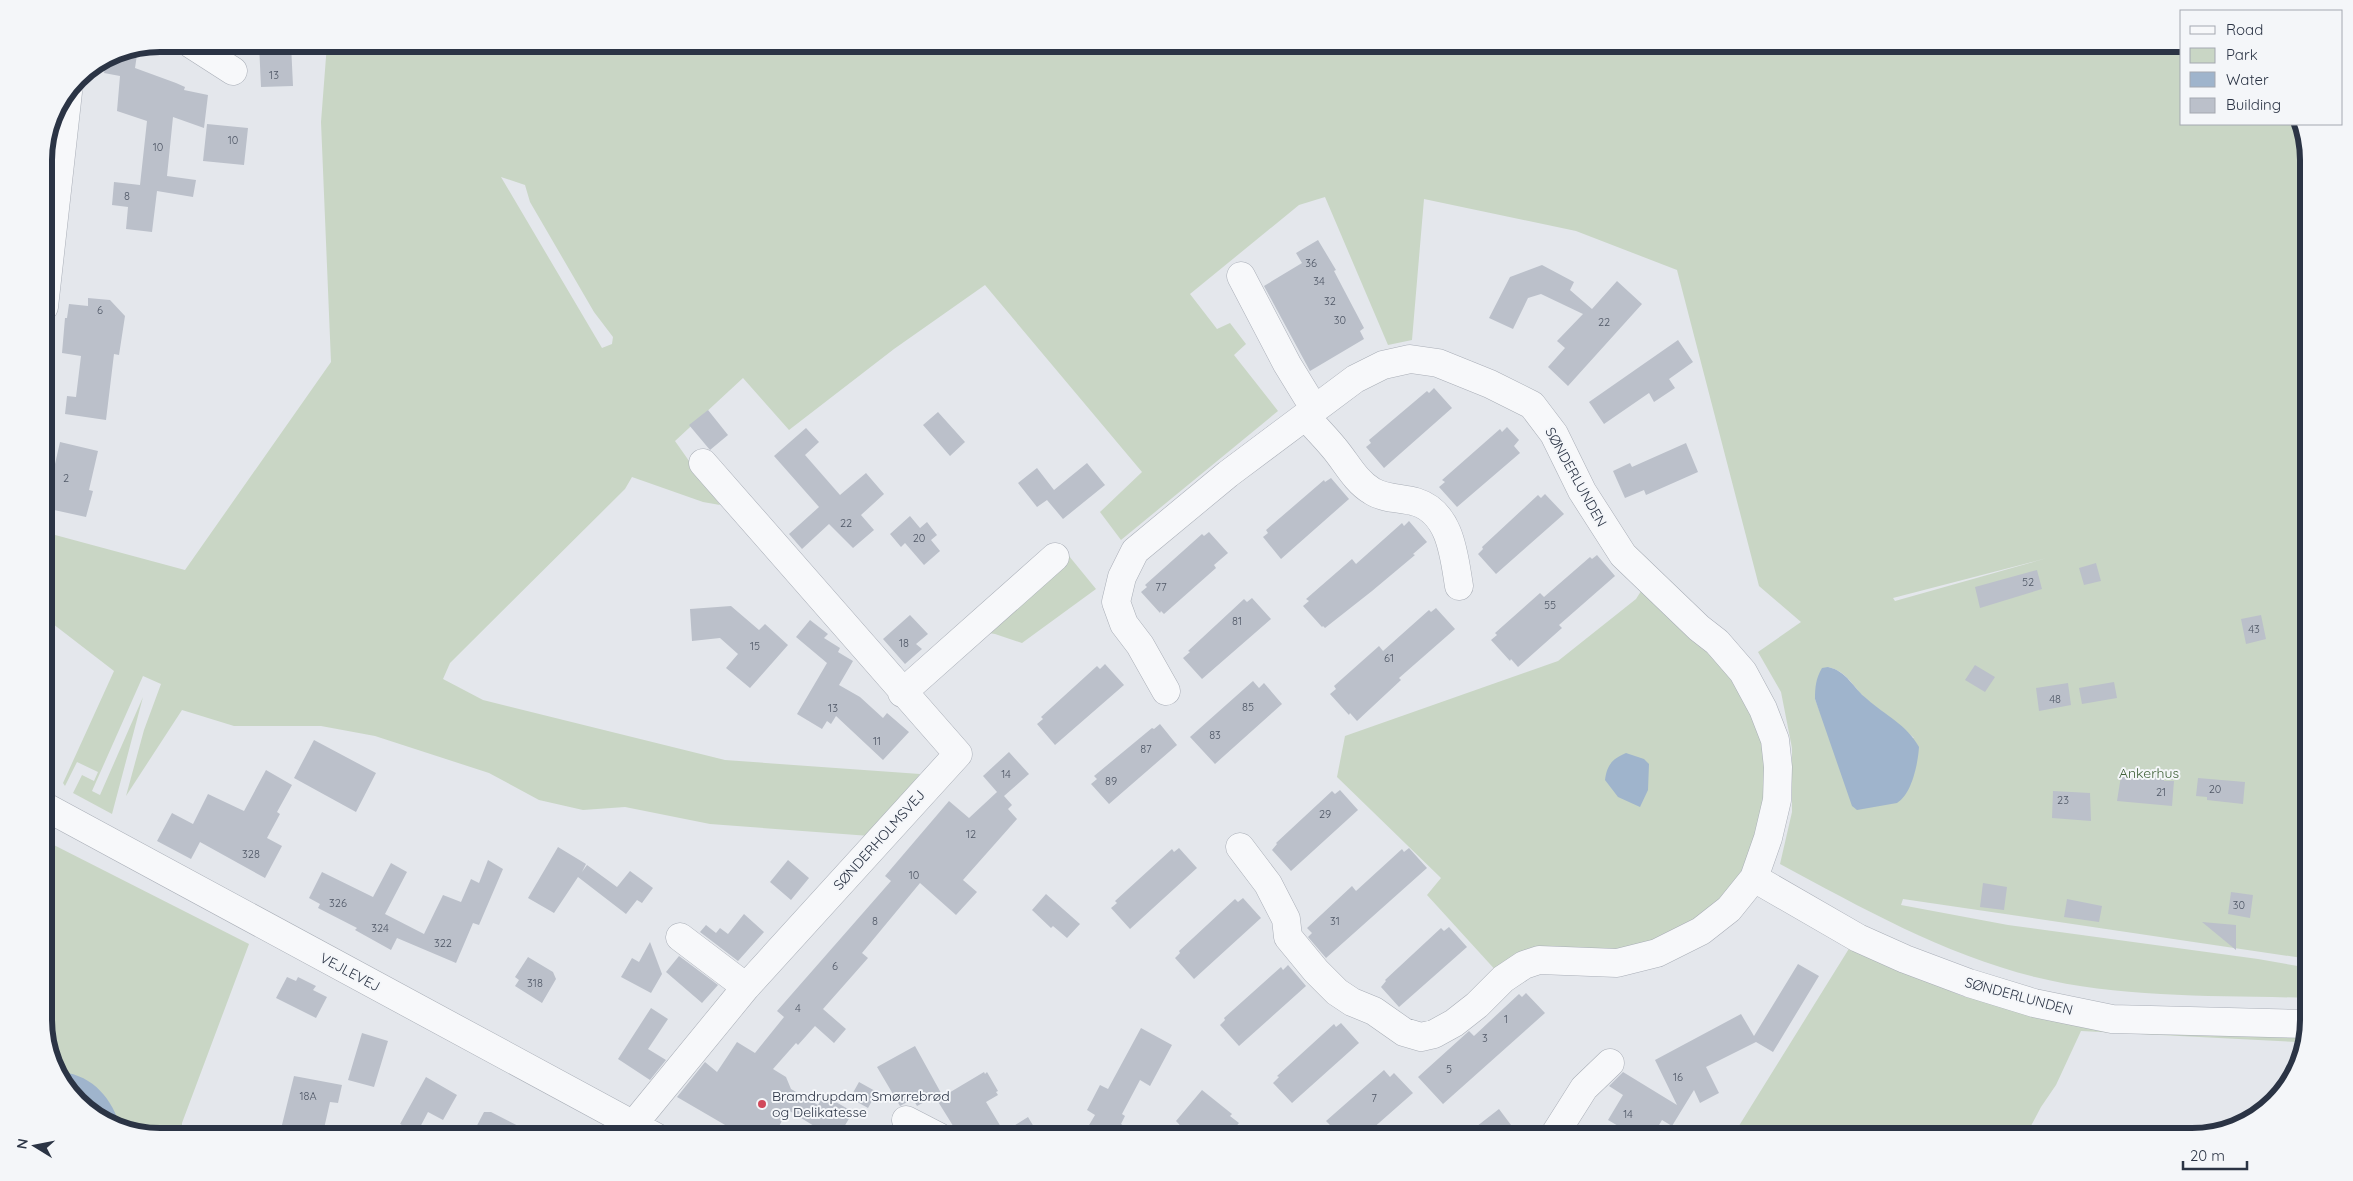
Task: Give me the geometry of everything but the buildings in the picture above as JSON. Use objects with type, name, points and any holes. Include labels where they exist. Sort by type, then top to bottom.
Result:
[{"type":"street","points":[[205,53],[233,70]]},
{"type":"street","points":[[53,226],[66,108]]},
{"type":"street","points":[[1241,276],[1310,412],[1358,480],[1373,492],[1418,502],[1435,512],[1446,528],[1452,546],[1459,586]]},
{"type":"street","name":"SØNDERLUNDEN","points":[[1166,691],[1140,646],[1124,624],[1116,602],[1122,577],[1135,550],[1228,474],[1368,371],[1396,361],[1410,359],[1438,363],[1490,384],[1532,405],[1554,434],[1582,491],[1623,555],[1716,642],[1743,672],[1763,709],[1775,740],[1778,767],[1777,800],[1768,838],[1754,878],[1729,909],[1702,931],[1657,953],[1617,963],[1539,960],[1524,965],[1503,979],[1477,1005],[1454,1023],[1434,1034],[1421,1036],[1404,1032],[1374,1011],[1352,1002],[1337,992],[1316,971],[1288,937],[1286,919],[1268,884],[1240,847]]},
{"type":"street","name":"SØNDERHOLMSVEJ","points":[[647,1128],[746,987],[958,754],[902,693],[703,463]]},
{"type":"street","points":[[902,693],[1055,557]]},
{"type":"street","name":"VEJLEVEJ","points":[[53,811],[639,1128]]},
{"type":"street","name":"SØNDERLUNDEN","points":[[1754,878],[1858,938],[1905,959],[1969,984],[2034,1003],[2112,1019],[2300,1024]]},
{"type":"street","points":[[680,937],[746,987]]},
{"type":"street","points":[[1559,1128],[1584,1088],[1610,1063]]},
{"type":"street","points":[[906,1120],[922,1128]]},
{"type":"green space","name":"Ankerhus","points":[[2180,52],[2180,125],[2295,125],[2300,153],[2300,958],[1903,899],[1901,905],[2008,925],[2300,966],[2300,998],[2137,993],[2069,984],[2035,977],[1968,956],[1936,943],[1872,913],[1780,864],[1792,812],[1792,748],[1781,692],[1758,652],[1801,622],[1759,586],[1677,270],[1576,231],[1424,199],[1412,340],[1388,345],[1325,197],[1299,205],[1190,294],[1217,329],[1230,323],[1246,344],[1234,355],[1278,411],[1121,540],[1100,512],[1142,472],[985,285],[894,349],[789,430],[743,378],[675,441],[720,505],[703,502],[632,477],[625,489],[450,663],[443,679],[483,700],[725,760],[920,774],[870,836],[710,824],[625,807],[583,810],[539,800],[489,773],[375,736],[321,726],[234,726],[182,710],[126,796],[144,730],[161,684],[143,676],[92,791],[100,795],[143,697],[112,814],[73,793],[82,775],[94,781],[98,772],[77,762],[65,786],[63,783],[114,671],[53,624],[53,534],[185,570],[331,362],[321,122],[326,53]],"holes":[[[501,177],[525,185],[530,202],[594,312],[613,337],[612,344],[602,348]],[[2047,558],[1895,601],[1893,598]],[[1828,667],[1835,669],[1845,676],[1866,699],[1914,738],[1826,727],[1815,699]]]},
{"type":"green space","points":[[1069,556],[1096,589],[1022,643],[983,632]]},
{"type":"green space","points":[[1643,588],[1725,667],[1749,706],[1766,750],[1766,793],[1749,860],[1726,900],[1642,952],[1499,974],[1427,895],[1441,878],[1337,777],[1345,736],[1558,661],[1636,599]]},
{"type":"green space","points":[[53,845],[249,944],[182,1123],[182,1128],[146,1128],[119,1120],[89,1102],[79,1092],[64,1068],[58,1055],[53,1028]]},
{"type":"green space","points":[[1850,947],[1962,996],[2058,1019],[2300,1033],[2298,1042],[2081,1031],[2056,1085],[2030,1128],[1738,1128]]},
{"type":"water","points":[[1828,667],[1840,672],[1862,695],[1902,726],[1919,747],[1916,769],[1910,786],[1907,793],[1897,803],[1857,810],[1852,806],[1815,699],[1818,675],[1822,668]]},
{"type":"water","points":[[1626,753],[1644,759],[1649,764],[1648,790],[1640,807],[1618,797],[1605,780],[1611,763]]},
{"type":"water","points":[[67,1073],[83,1078],[100,1091],[118,1119],[89,1102],[79,1092]]},
{"type":"place","name":"Bramdrupdam Smørrebrød og Delikatesse","points":[[762,1104]]}]
